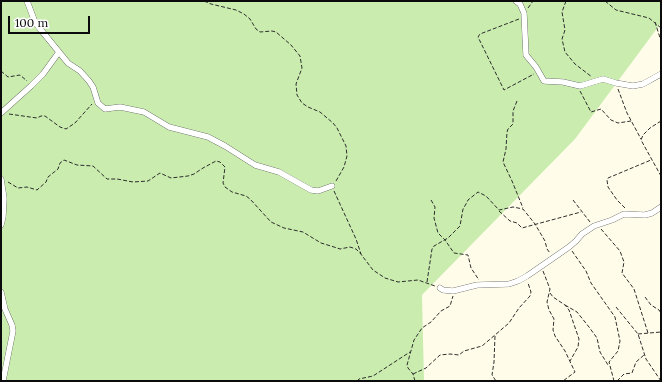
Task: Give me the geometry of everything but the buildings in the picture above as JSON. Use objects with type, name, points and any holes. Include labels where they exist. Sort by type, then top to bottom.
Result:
[{"type":"street","points":[[27,1],[35,22],[68,63],[80,71],[89,81],[93,87],[98,103],[105,109],[120,107],[144,112],[170,127],[208,137],[221,143],[255,164],[279,172],[311,190],[318,191],[332,186]]},
{"type":"street","points":[[516,1],[522,7],[524,17],[526,53],[545,82],[563,82],[585,85],[596,80],[603,79],[633,86],[643,84],[661,74]]},
{"type":"street","points":[[2,113],[32,85],[59,52]]},
{"type":"street","points":[[1,179],[4,198],[1,225]]},
{"type":"street","points":[[440,288],[443,290],[453,291],[483,285],[509,284],[527,276],[542,266],[569,247],[582,234],[594,226],[624,214],[645,215],[652,213],[661,207]]},
{"type":"street","points":[[1,292],[13,331],[3,381]]},
{"type":"path","points":[[204,1],[236,10],[244,14],[260,32],[276,32],[291,45],[300,56],[302,68],[296,84],[297,95],[302,103],[320,112],[333,123],[346,146],[347,156],[344,167],[332,186],[362,254],[373,270],[384,278],[398,282],[418,280],[440,288]]},
{"type":"path","points":[[566,1],[562,12],[565,30],[562,39],[565,52],[575,64],[596,80]]},
{"type":"path","points":[[605,1],[616,10],[644,16],[655,22],[661,28]]},
{"type":"path","points":[[524,17],[480,34],[478,37],[504,90],[538,72]]},
{"type":"path","points":[[655,22],[661,41]]},
{"type":"path","points":[[1,70],[8,77],[16,75],[23,76],[32,85]]},
{"type":"path","points":[[616,83],[621,100],[631,121],[661,176]]},
{"type":"path","points":[[578,85],[591,112],[601,109],[611,120],[618,123],[631,121]]},
{"type":"path","points":[[2,113],[37,118],[45,116],[60,127],[66,129],[75,123],[97,98]]},
{"type":"path","points":[[517,101],[513,111],[513,124],[507,132],[506,149],[503,162],[523,209],[535,224],[545,241],[547,249],[556,256]]},
{"type":"path","points":[[641,140],[646,132],[661,121]]},
{"type":"path","points":[[7,182],[18,188],[27,187],[38,190],[46,182],[48,177],[58,169],[60,163],[64,160],[77,165],[93,166],[107,179],[133,182],[148,181],[160,173],[171,178],[188,176],[216,161],[220,162],[225,167],[225,187],[232,192],[246,196],[250,199],[271,222],[284,228],[303,232],[321,243],[340,249],[350,247],[356,249],[362,254]]},
{"type":"path","points":[[632,214],[612,193],[608,187],[607,180],[613,175],[651,160]]},
{"type":"path","points":[[427,283],[432,249],[434,246],[446,240],[460,226],[468,200],[478,192],[492,201],[510,221],[517,223],[522,228],[582,211]]},
{"type":"path","points":[[431,200],[436,211],[434,218],[438,233],[446,240],[454,252],[468,255],[473,273],[483,285]]},
{"type":"path","points":[[573,200],[594,226],[604,232],[620,251],[624,262],[622,273],[634,289],[648,333]]},
{"type":"path","points":[[499,210],[513,207],[523,209]]},
{"type":"path","points":[[569,247],[586,271],[591,283],[615,316],[620,336],[620,346],[616,355],[609,362],[614,381]]},
{"type":"path","points":[[542,266],[543,272],[550,286],[550,293],[547,302],[554,319],[553,330],[575,372],[563,381]]},
{"type":"path","points":[[414,374],[426,368],[440,355],[458,355],[464,351],[482,346],[509,323],[519,308],[530,296],[531,292],[527,276]]},
{"type":"path","points":[[415,381],[414,374],[408,367],[410,352],[414,340],[421,329],[432,322],[441,311],[451,305],[453,291]]},
{"type":"path","points":[[550,293],[556,299],[577,312],[597,338],[600,352],[610,368]]},
{"type":"path","points":[[645,296],[651,305],[661,313]]},
{"type":"path","points":[[565,305],[570,313],[579,338],[578,347],[570,362]]},
{"type":"path","points":[[616,307],[638,334],[644,354],[661,381]]},
{"type":"path","points":[[638,334],[661,332]]},
{"type":"path","points":[[495,335],[492,375],[496,381]]},
{"type":"path","points":[[357,381],[359,379],[373,376],[410,352]]},
{"type":"path","points":[[617,381],[624,374],[632,373],[636,362],[644,354]]},
{"type":"green space","points":[[1,1],[661,1],[661,23],[575,139],[422,295],[424,381],[1,381]]}]
